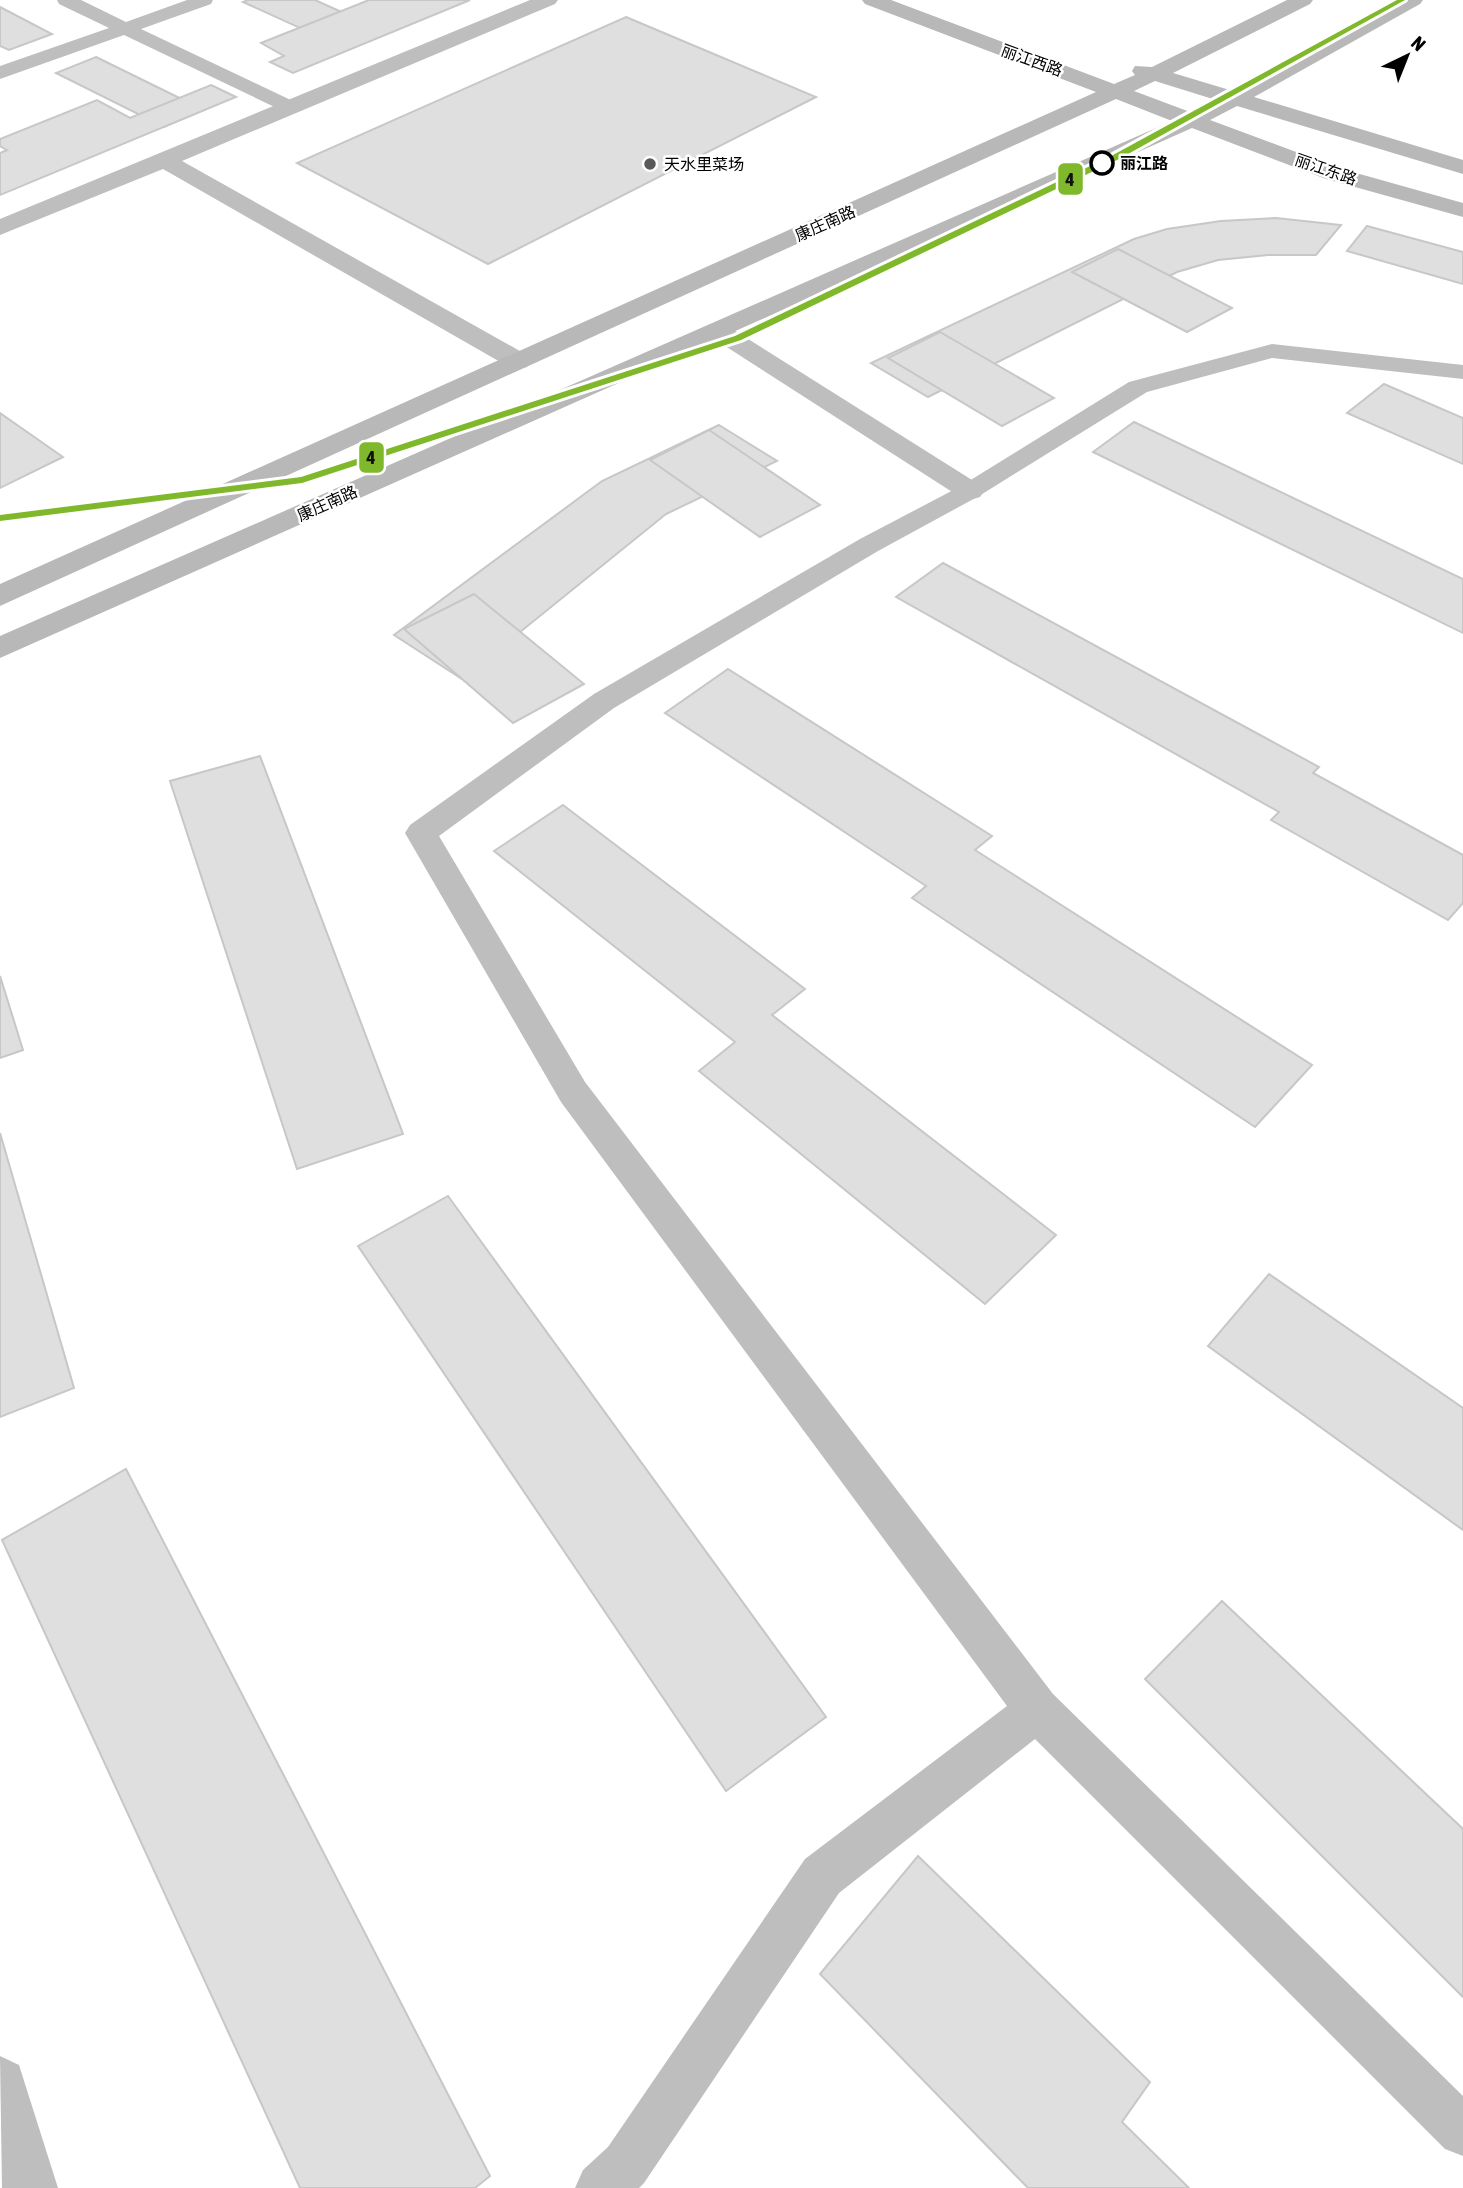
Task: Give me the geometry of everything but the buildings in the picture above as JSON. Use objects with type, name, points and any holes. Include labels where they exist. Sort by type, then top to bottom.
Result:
[{"type":"main road","name":"丽江西路","points":[[872,0],[1192,120]]},
{"type":"main road","name":"康庄南路","points":[[0,596],[1154,74],[1303,0]]},
{"type":"main road","name":"康庄南路","points":[[0,648],[1192,120],[1413,0]]},
{"type":"main road","points":[[1128,66],[1463,167]]},
{"type":"main road","name":"丽江东路","points":[[1192,120],[1334,174],[1463,210]]},
{"type":"street","points":[[0,228],[548,0]]},
{"type":"street","points":[[164,160],[518,362]]},
{"type":"street","points":[[717,330],[970,491]]},
{"type":"street","points":[[0,2084],[30,2188]]},
{"type":"lane","points":[[66,0],[290,107]]},
{"type":"lane","points":[[0,73],[204,0]]},
{"type":"lane","points":[[1463,372],[1272,351],[1138,387],[970,491],[869,545],[604,701],[421,833],[573,1092],[1037,1710],[1463,2131]]},
{"type":"lane","points":[[601,2188],[626,2165],[822,1876],[1037,1710]]},
{"type":"transit line","name":"4","points":[[0,518],[302,480],[738,338],[1116,157],[1402,0]]},
{"type":"place","name":"丽江路","points":[[1102,163]]},
{"type":"place","name":"天水里菜场","points":[[650,164]]}]
